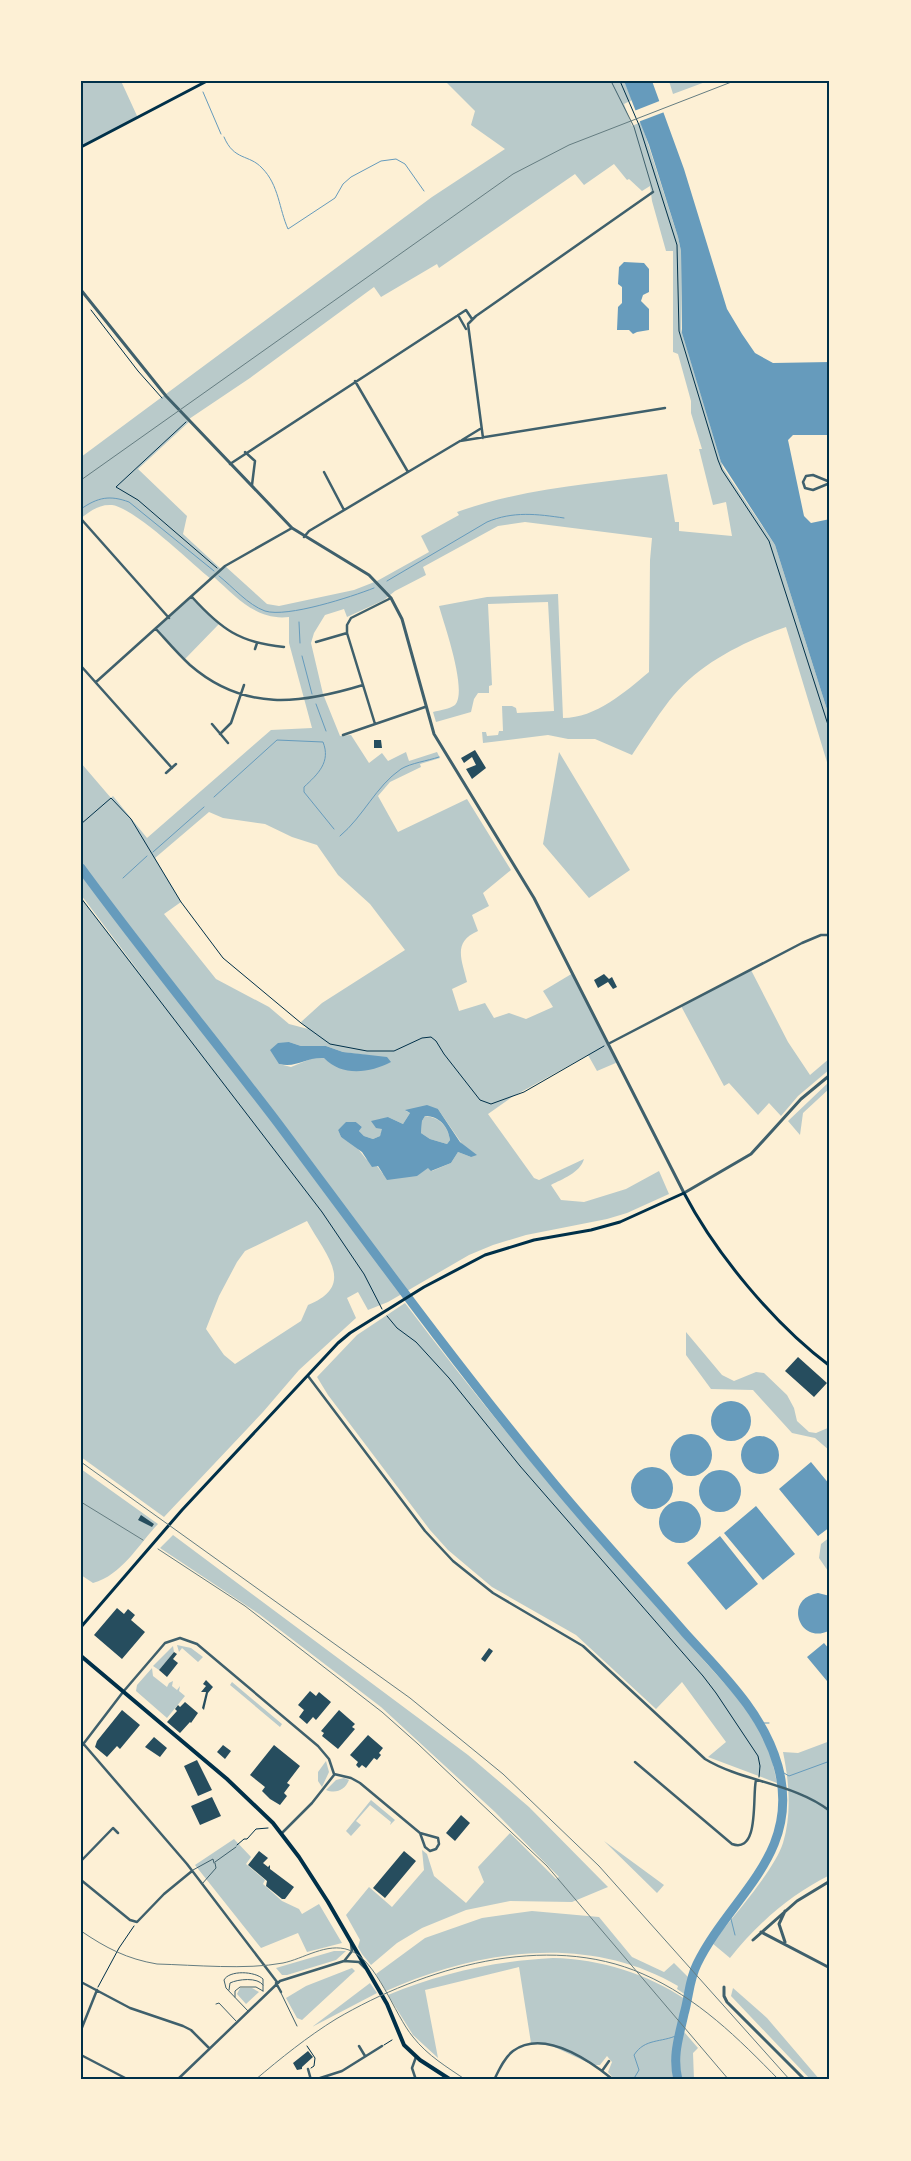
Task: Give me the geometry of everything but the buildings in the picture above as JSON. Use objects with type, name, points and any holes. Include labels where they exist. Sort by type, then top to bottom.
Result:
[{"type":"main road","points":[[81,147],[207,81]]},
{"type":"main road","points":[[81,1627],[182,1510],[338,1343],[391,1306],[472,1261],[496,1251],[534,1240],[609,1225],[642,1213],[684,1193],[700,1222],[732,1266],[779,1320],[810,1351],[830,1366]]},
{"type":"main road","points":[[81,1656],[228,1779],[282,1833],[315,1880],[387,2004],[402,2042],[416,2057],[450,2080]]},
{"type":"street","points":[[468,331],[472,319],[655,193]]},
{"type":"street","points":[[81,290],[139,363],[189,420],[292,528],[369,575],[391,598],[402,619],[434,734],[517,867],[684,1193],[751,1154],[801,1099],[830,1076]]},
{"type":"street","points":[[230,464],[245,452],[466,310],[472,319]]},
{"type":"street","points":[[458,315],[468,331],[480,428],[483,438]]},
{"type":"street","points":[[355,381],[408,472]]},
{"type":"street","points":[[460,441],[665,408]]},
{"type":"street","points":[[304,537],[309,531],[480,428]]},
{"type":"street","points":[[245,452],[255,461],[252,486]]},
{"type":"street","points":[[324,472],[344,510]]},
{"type":"street","points":[[813,475],[830,483],[813,490],[806,488],[803,482],[806,476],[813,475]]},
{"type":"street","points":[[82,520],[168,618]]},
{"type":"street","points":[[96,682],[220,570],[243,554],[284,534],[292,528]]},
{"type":"street","points":[[192,597],[210,616],[236,636],[257,643],[284,647]]},
{"type":"street","points":[[375,724],[348,633],[348,621],[391,598]]},
{"type":"street","points":[[156,629],[190,665],[219,685],[240,694],[285,701],[304,700],[363,685]]},
{"type":"street","points":[[316,642],[348,633]]},
{"type":"street","points":[[255,649],[257,643]]},
{"type":"street","points":[[81,666],[172,768]]},
{"type":"street","points":[[220,734],[231,723],[244,685]]},
{"type":"street","points":[[343,735],[425,707]]},
{"type":"street","points":[[212,724],[228,743]]},
{"type":"street","points":[[166,773],[176,764]]},
{"type":"street","points":[[608,1044],[802,943],[821,935],[830,935]]},
{"type":"street","points":[[308,1376],[426,1531],[461,1568],[493,1593],[583,1646],[705,1759],[814,1801],[830,1811]]},
{"type":"street","points":[[81,1747],[122,1692],[165,1643],[177,1638],[190,1640],[318,1746],[329,1759],[334,1774]]},
{"type":"street","points":[[81,1741],[192,1871],[277,1983],[280,1992]]},
{"type":"street","points":[[635,1762],[732,1844],[738,1846],[748,1840],[752,1828],[757,1780]]},
{"type":"street","points":[[282,1833],[298,1818],[334,1774]]},
{"type":"street","points":[[334,1774],[351,1778],[360,1783],[420,1833],[438,1838],[439,1844],[436,1849],[430,1851],[426,1849],[420,1833]]},
{"type":"street","points":[[81,1861],[113,1828],[118,1833]]},
{"type":"street","points":[[81,1880],[130,1920],[137,1922],[164,1894],[192,1871]]},
{"type":"street","points":[[753,1940],[806,1894],[830,1881]]},
{"type":"street","points":[[780,1916],[780,1930],[786,1944]]},
{"type":"street","points":[[761,1932],[830,1968]]},
{"type":"street","points":[[344,1961],[352,1951],[350,1941]]},
{"type":"street","points":[[177,2080],[248,2011],[264,1992],[277,1983],[344,1961],[359,1962],[366,1969]]},
{"type":"street","points":[[81,1982],[130,2008],[191,2030],[210,2048]]},
{"type":"street","points":[[724,1987],[724,1996],[727,2002],[805,2080]]},
{"type":"street","points":[[81,2030],[97,1990]]},
{"type":"street","points":[[494,2080],[512,2052],[531,2043],[540,2043],[560,2048],[611,2078]]},
{"type":"street","points":[[359,2046],[365,2056]]},
{"type":"street","points":[[308,2069],[312,2080],[341,2072],[382,2046]]},
{"type":"street","points":[[81,2055],[129,2080]]},
{"type":"street","points":[[416,2057],[412,2068],[416,2080]]},
{"type":"street","points":[[602,2071],[609,2061]]},
{"type":"lane","points":[[611,81],[634,127],[655,193]]},
{"type":"lane","points":[[214,1863],[236,1847]]},
{"type":"lane","points":[[192,1871],[213,1859],[216,1868],[202,1884]]},
{"type":"lane","points":[[248,2011],[229,1991],[224,1980],[229,1974],[257,1974],[263,1979],[264,1992]]},
{"type":"lane","points":[[229,1991],[230,1983],[235,1980],[257,1980],[263,1986]]},
{"type":"lane","points":[[236,1998],[235,1991],[240,1987],[256,1987],[264,1992]]},
{"type":"lane","points":[[280,1992],[297,2026]]},
{"type":"lane","points":[[216,2004],[219,2003],[237,2022]]},
{"type":"path","points":[[620,81],[639,125],[677,245],[679,331],[691,376],[722,470],[766,535],[776,560],[830,731]]},
{"type":"path","points":[[655,193],[660,192]]},
{"type":"path","points":[[88,305],[138,371],[164,400]]},
{"type":"path","points":[[189,420],[116,487],[138,500],[220,570]]},
{"type":"path","points":[[81,824],[111,798],[130,819],[189,913],[227,962],[330,1044],[389,1052],[399,1050],[422,1038],[431,1037],[436,1040],[447,1058],[480,1100],[491,1104],[524,1092],[608,1044]]},
{"type":"path","points":[[81,898],[322,1212],[364,1274],[384,1312],[397,1328],[416,1342],[449,1378],[520,1466],[716,1693],[758,1756],[760,1766],[757,1780]]},
{"type":"path","points":[[236,1847],[256,1829],[268,1828]]},
{"type":"path","points":[[97,1990],[119,1948],[137,1922]]},
{"type":"path","points":[[382,2046],[392,2040]]},
{"type":"path","points":[[307,2046],[315,2058],[314,2066],[308,2069]]},
{"type":"shaded area","points":[[81,81],[121,81],[138,118],[81,147]]},
{"type":"shaded area","points":[[445,81],[624,81],[632,100],[624,104],[632,126],[641,122],[678,237],[681,251],[681,329],[723,468],[775,545],[830,719],[830,772],[786,627],[737,647],[693,676],[669,701],[632,755],[595,739],[568,739],[548,735],[483,743],[482,732],[486,732],[487,736],[498,735],[499,731],[503,731],[502,706],[512,706],[516,708],[517,713],[554,711],[548,602],[488,604],[492,685],[489,686],[489,693],[478,693],[474,699],[471,712],[436,722],[433,712],[455,705],[459,686],[454,657],[439,606],[487,597],[558,594],[563,718],[587,714],[598,709],[620,695],[649,672],[650,560],[652,538],[525,522],[498,526],[423,567],[426,575],[395,591],[384,600],[347,617],[344,609],[325,615],[314,633],[311,643],[323,694],[340,736],[351,735],[369,763],[382,753],[388,761],[406,752],[409,761],[437,752],[440,758],[420,764],[421,767],[390,782],[378,796],[398,832],[467,799],[511,870],[483,893],[489,906],[472,915],[478,931],[470,935],[465,941],[461,952],[467,982],[452,989],[459,1011],[485,1003],[494,1018],[509,1013],[526,1019],[553,1007],[543,991],[573,973],[618,1062],[597,1071],[588,1055],[512,1097],[488,1114],[534,1178],[539,1180],[584,1159],[575,1172],[551,1185],[561,1200],[584,1202],[626,1189],[659,1171],[669,1194],[627,1213],[607,1219],[526,1235],[493,1245],[469,1255],[388,1302],[368,1310],[358,1292],[347,1298],[356,1318],[299,1370],[263,1412],[164,1517],[81,1457],[81,898],[146,981],[81,895],[81,763],[111,798],[113,796],[147,838],[271,730],[312,728],[289,643],[289,617],[267,615],[248,606],[214,577],[211,579],[163,537],[122,508],[112,505],[103,506],[95,508],[81,518],[81,457],[432,197],[505,149],[471,125],[475,111]],"holes":[[[614,164],[627,180],[629,179],[642,191],[650,186],[652,201],[666,251],[673,251],[673,352],[678,354],[691,401],[691,413],[702,449],[699,449],[713,505],[726,502],[732,536],[679,531],[679,522],[675,522],[667,474],[561,487],[508,497],[457,512],[459,515],[421,536],[429,552],[377,581],[354,590],[279,606],[267,604],[225,566],[221,569],[183,534],[187,516],[138,469],[190,421],[189,419],[250,378],[374,287],[381,297],[437,264],[439,268],[575,174],[584,185]],[[209,812],[223,818],[265,824],[292,837],[317,845],[338,875],[370,904],[405,950],[322,1003],[301,1022],[308,1029],[289,1024],[269,1007],[216,979],[164,914],[181,902],[155,858]],[[289,1042],[301,1046],[326,1046],[343,1052],[365,1055],[313,1058],[291,1067],[279,1064]],[[438,1109],[471,1157],[458,1152],[451,1163],[432,1171],[428,1167],[383,1174],[377,1166],[366,1159],[355,1145],[341,1137],[338,1130],[347,1122],[356,1122],[362,1127],[359,1131],[364,1136],[373,1139],[380,1136],[388,1117],[403,1124],[410,1113],[406,1111]],[[307,1221],[328,1256],[333,1268],[334,1278],[331,1288],[323,1297],[308,1305],[301,1321],[235,1364],[224,1355],[206,1329],[219,1296],[245,1251]]]},
{"type":"shaded area","points":[[669,81],[708,81],[673,94]]},
{"type":"shaded area","points":[[192,597],[219,624],[185,659],[156,629]]},
{"type":"shaded area","points":[[559,752],[630,870],[589,898],[543,844]]},
{"type":"shaded area","points":[[751,970],[788,1042],[810,1075],[830,1058],[830,1069],[798,1096],[781,1116],[769,1103],[758,1115],[729,1083],[724,1086],[681,1006]]},
{"type":"shaded area","points":[[830,1081],[830,1088],[803,1113],[800,1135],[788,1121]]},
{"type":"shaded area","points":[[425,1116],[435,1118],[442,1123],[449,1135],[450,1140],[447,1144],[430,1139],[421,1133],[422,1121]]},
{"type":"shaded area","points":[[405,1303],[527,1457],[742,1703],[762,1732],[769,1746],[777,1783],[708,1757],[726,1742],[682,1682],[656,1709],[576,1635],[492,1587],[448,1550],[430,1530],[328,1395],[317,1377],[357,1335]]},
{"type":"shaded area","points":[[686,1332],[722,1375],[734,1381],[756,1372],[764,1373],[787,1395],[794,1408],[797,1421],[809,1432],[816,1433],[830,1427],[830,1451],[815,1438],[792,1433],[753,1390],[711,1389],[686,1355]]},
{"type":"shaded area","points":[[81,1469],[158,1524],[121,1566],[113,1573],[93,1583],[81,1575]]},
{"type":"shaded area","points":[[173,1535],[468,1755],[529,1807],[608,1887],[572,1902],[510,1901],[466,1910],[422,1928],[397,1943],[371,1965],[358,1947],[360,1940],[346,1915],[369,1887],[392,1907],[424,1870],[422,1850],[427,1854],[434,1876],[466,1903],[484,1882],[478,1867],[510,1833],[556,1879],[559,1877],[495,1812],[381,1707],[259,1614],[160,1548]]},
{"type":"shaded area","points":[[830,1537],[830,1574],[819,1558],[821,1544]]},
{"type":"shaded area","points":[[177,1645],[191,1648],[203,1657],[198,1662],[182,1648],[179,1652]]},
{"type":"shaded area","points":[[173,1646],[174,1652],[159,1670],[153,1666]]},
{"type":"shaded area","points":[[152,1668],[153,1676],[167,1687],[173,1681],[172,1686],[177,1690],[180,1686],[179,1691],[185,1696],[167,1718],[136,1691],[137,1685]]},
{"type":"shaded area","points":[[232,1682],[282,1724],[280,1727],[230,1685]]},
{"type":"shaded area","points":[[830,1741],[830,1875],[788,1901],[763,1922],[730,1958],[712,1943],[762,1881],[778,1854],[786,1832],[789,1798],[783,1752],[798,1753]]},
{"type":"shaded area","points":[[326,1761],[329,1772],[322,1787],[318,1781],[318,1772]]},
{"type":"shaded area","points":[[344,1778],[349,1780],[343,1789],[333,1792],[326,1790],[336,1780]]},
{"type":"shaded area","points":[[371,1800],[395,1820],[390,1825],[391,1822],[370,1805],[356,1821],[361,1825],[351,1836],[346,1831]]},
{"type":"shaded area","points":[[234,1839],[251,1857],[246,1864],[265,1880],[263,1884],[282,1901],[299,1909],[302,1914],[319,1904],[342,1943],[307,1952],[298,1933],[261,1948],[195,1865]]},
{"type":"shaded area","points":[[604,1841],[664,1885],[657,1893]]},
{"type":"shaded area","points":[[532,1911],[599,1917],[632,1957],[664,1972],[674,1963],[690,1979],[686,1995],[677,1989],[678,1986],[643,1969],[607,1959],[570,1953],[532,1953],[495,1957],[457,1965],[386,1991],[376,1974],[425,1938],[482,1918]]},
{"type":"shaded area","points":[[334,1951],[346,1951],[336,1960],[287,1975],[282,1975],[276,1968]]},
{"type":"shaded area","points":[[553,1958],[589,1961],[623,1970],[655,1982],[685,1999],[678,2025],[698,2048],[693,2053],[694,2080],[615,2080],[608,2072],[612,2062],[607,2056],[600,2065],[593,2065],[550,2045],[531,2043],[519,1967],[425,1990],[438,2058],[413,2035],[388,1995],[428,1980],[469,1969],[510,1962]]},
{"type":"shaded area","points":[[352,1968],[355,1971],[302,2020],[297,2018],[286,1998],[306,1986]]},
{"type":"shaded area","points":[[370,1983],[377,1993],[312,2027]]},
{"type":"shaded area","points":[[240,1988],[252,1988],[259,1992],[246,2004],[237,1994]]},
{"type":"shaded area","points":[[733,1988],[767,2018],[820,2080],[811,2080],[731,1996]]},
{"type":"water","points":[[624,81],[652,81],[684,169],[727,309],[755,353],[773,363],[830,362],[830,435],[793,435],[788,440],[804,516],[811,523],[830,519],[830,719],[775,545],[721,462],[682,333],[681,251],[678,237],[649,145]]},
{"type":"water","points":[[624,262],[644,263],[649,269],[649,292],[643,295],[641,301],[649,309],[649,330],[633,334],[629,330],[617,330],[618,307],[622,303],[622,287],[618,284],[619,267]]},
{"type":"water","points":[[289,1042],[301,1046],[326,1046],[343,1052],[387,1057],[391,1062],[365,1071],[348,1071],[331,1064],[324,1058],[312,1059],[291,1065],[279,1064],[270,1050],[278,1043]]},
{"type":"water","points":[[427,1105],[438,1109],[460,1142],[477,1155],[471,1157],[458,1152],[451,1163],[431,1171],[428,1168],[417,1176],[387,1180],[378,1166],[372,1167],[362,1152],[341,1137],[338,1130],[346,1122],[356,1122],[362,1127],[359,1131],[364,1136],[373,1139],[380,1136],[382,1129],[376,1128],[371,1121],[388,1117],[403,1124],[410,1113],[405,1110]],"holes":[[[425,1116],[439,1120],[445,1126],[450,1140],[447,1144],[430,1139],[421,1133],[422,1121]]]},
{"type":"water","points":[[731,1401],[745,1407],[751,1421],[745,1435],[731,1441],[717,1435],[711,1421],[717,1407]]},
{"type":"water","points":[[691,1434],[706,1440],[712,1455],[706,1470],[691,1476],[676,1470],[670,1455],[676,1440]]},
{"type":"water","points":[[760,1436],[774,1441],[779,1455],[774,1469],[760,1474],[746,1469],[741,1455],[746,1441]]},
{"type":"water","points":[[811,1462],[830,1485],[830,1527],[818,1536],[779,1489]]},
{"type":"water","points":[[652,1467],[667,1473],[673,1488],[667,1503],[652,1509],[637,1503],[631,1488],[637,1473]]},
{"type":"water","points":[[720,1470],[735,1476],[741,1491],[735,1506],[720,1512],[705,1506],[699,1491],[705,1476]]},
{"type":"water","points":[[680,1501],[695,1507],[701,1522],[695,1537],[680,1543],[665,1537],[659,1522],[665,1507]]},
{"type":"water","points":[[756,1506],[795,1554],[763,1580],[724,1533]]},
{"type":"water","points":[[720,1536],[758,1584],[726,1610],[687,1563]]},
{"type":"water","points":[[818,1593],[830,1596],[830,1630],[819,1634],[810,1632],[804,1627],[799,1620],[798,1612],[800,1604],[807,1597]]},
{"type":"water","points":[[824,1643],[830,1650],[830,1678],[827,1681],[807,1657]]},
{"type":"pier","points":[[662,100],[667,111],[638,122],[634,111]]},
{"type":"waterway","points":[[203,92],[221,134]]},
{"type":"waterway","points":[[224,137],[232,150],[257,164],[268,175],[275,189],[288,229],[335,198],[343,184],[351,177],[381,161],[396,159],[405,164],[424,191]]},
{"type":"waterway","points":[[81,509],[104,498],[116,498],[129,502],[214,571]]},
{"type":"waterway","points":[[387,581],[487,522],[506,516],[525,514],[564,518]]},
{"type":"waterway","points":[[219,576],[253,605],[265,611],[275,612],[288,612],[319,606],[374,588]]},
{"type":"waterway","points":[[299,622],[300,643]]},
{"type":"waterway","points":[[302,656],[312,694]]},
{"type":"waterway","points":[[316,704],[326,731]]},
{"type":"waterway","points":[[214,797],[277,740],[323,742],[325,749],[324,762],[322,767],[304,787],[304,792],[334,829]]},
{"type":"waterway","points":[[340,836],[356,820],[392,776],[405,767],[439,757]]},
{"type":"waterway","points":[[153,852],[204,807]]},
{"type":"waterway","points":[[123,878],[147,856]]},
{"type":"waterway","points":[[81,868],[277,1122],[478,1389],[582,1516],[726,1678],[751,1711],[771,1746],[778,1766],[783,1797],[780,1824],[772,1849],[759,1872],[711,1939],[694,1970],[677,2047],[676,2071],[678,2080]]},
{"type":"waterway","points":[[760,1723],[769,1723]]},
{"type":"waterway","points":[[779,1770],[789,1776],[830,1761]]},
{"type":"waterway","points":[[730,1915],[735,1935]]},
{"type":"waterway","points":[[633,2080],[639,2070],[634,2055],[638,2050],[648,2043],[678,2035]]},
{"type":"railway","points":[[81,480],[513,174],[569,145],[734,81]]},
{"type":"railway","points":[[81,1462],[410,1698],[503,1774],[599,1866],[790,2080]]},
{"type":"railway","points":[[81,1502],[143,1540]]},
{"type":"railway","points":[[158,1549],[245,1606],[382,1712],[418,1744],[547,1866],[729,2080]]},
{"type":"railway","points":[[81,1931],[117,1952],[157,1964],[269,1965],[291,1961],[332,1948],[349,1950],[359,1956],[377,1976],[406,2027],[419,2044],[438,2061],[466,2080]]},
{"type":"railway","points":[[255,2080],[294,2048],[336,2019],[407,1984],[446,1971],[486,1961],[526,1956],[566,1956],[606,1961],[643,1974],[682,1995],[716,2020],[779,2080]]}]
